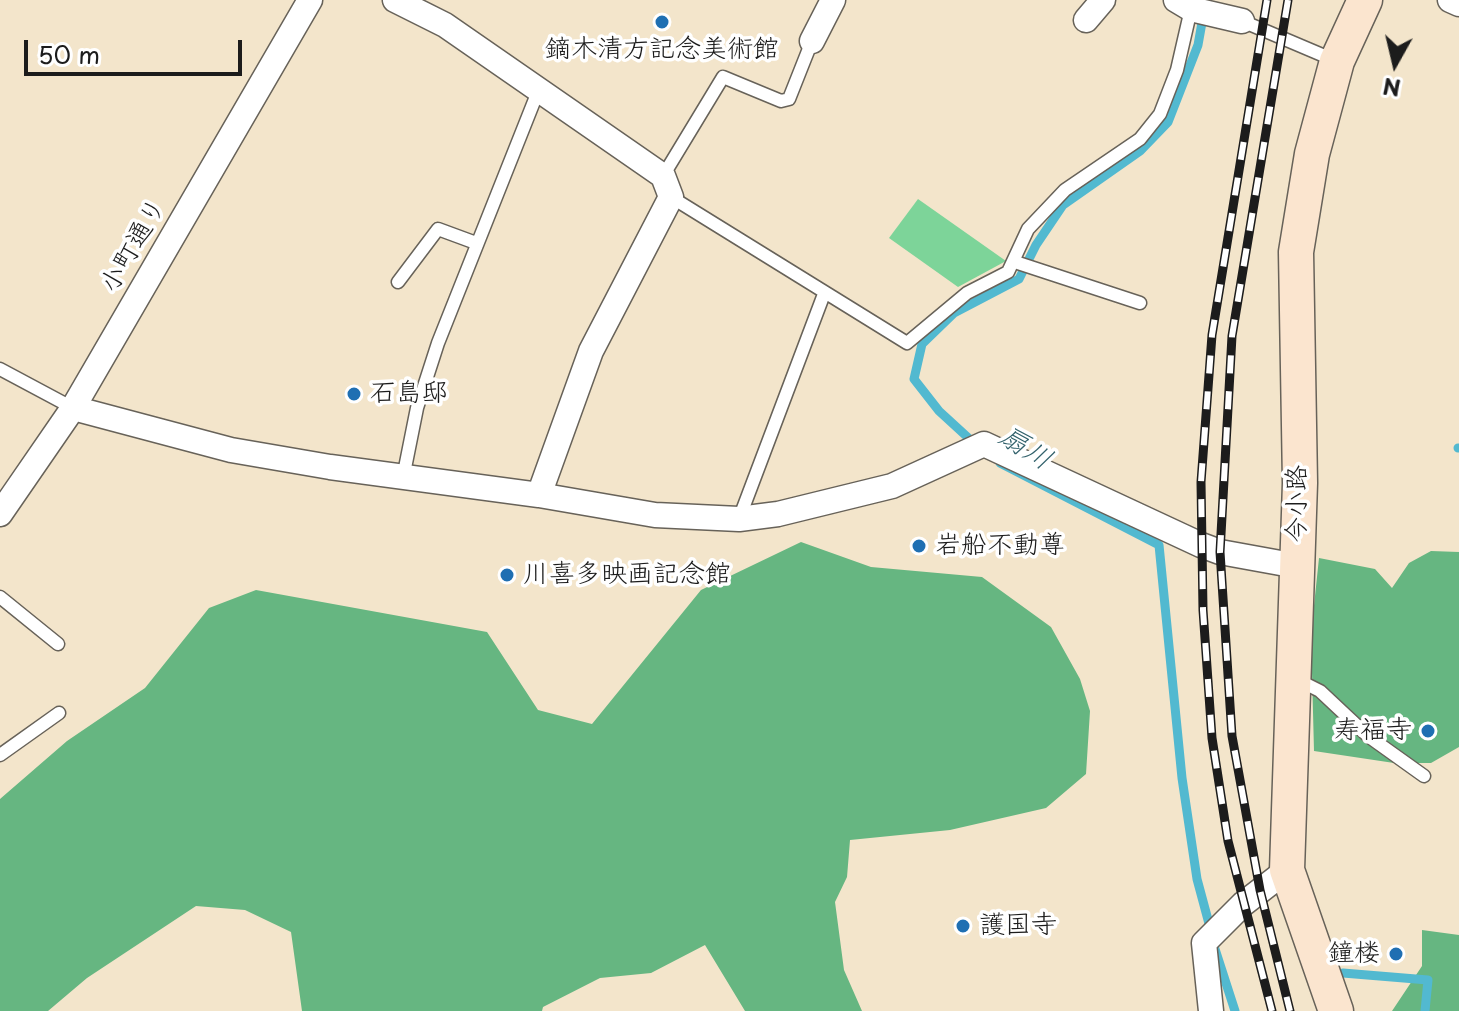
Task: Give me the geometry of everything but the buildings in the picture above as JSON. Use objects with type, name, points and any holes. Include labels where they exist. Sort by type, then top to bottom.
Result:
[{"type":"street","name":"小町通り","points":[[0,514],[73,408],[310,0]]},
{"type":"street","points":[[395,0],[445,25],[539,89],[667,186],[591,351],[539,495]]},
{"type":"street","points":[[812,41],[833,0]]},
{"type":"street","points":[[1086,20],[1103,0]]},
{"type":"street","name":"今小路","points":[[1336,1011],[1287,870],[1300,483],[1296,252],[1312,154],[1337,61],[1365,0]]},
{"type":"street","points":[[1450,0],[1459,4]]},
{"type":"street","points":[[1199,5],[1242,21]]},
{"type":"street","points":[[73,408],[231,450],[655,515],[739,519],[778,514],[892,486],[984,444],[1210,549],[1297,566]]},
{"type":"street","points":[[1211,1011],[1204,943],[1252,897],[1287,870]]},
{"type":"lane","points":[[812,41],[789,99],[781,101],[723,77],[667,186],[824,294],[907,343],[967,293],[1008,272],[1028,229],[1065,190],[1140,139],[1160,114],[1199,5]]},
{"type":"lane","points":[[1242,21],[1337,61]]},
{"type":"lane","points":[[403,478],[417,408],[476,243],[539,89]]},
{"type":"lane","points":[[398,282],[438,229],[476,243]]},
{"type":"lane","points":[[1015,262],[1140,303]]},
{"type":"lane","points":[[739,519],[824,294]]},
{"type":"lane","points":[[0,369],[73,408]]},
{"type":"lane","points":[[0,597],[58,644]]},
{"type":"lane","points":[[1294,678],[1320,691],[1368,736],[1424,776]]},
{"type":"lane","points":[[0,755],[59,713]]},
{"type":"lane","points":[[1204,943],[1224,1011]]},
{"type":"green space","points":[[918,199],[1006,261],[958,287],[889,238]]},
{"type":"green space","points":[[801,542],[871,567],[982,577],[1051,627],[1080,679],[1090,711],[1086,774],[1046,808],[950,830],[850,840],[847,877],[835,902],[844,970],[862,1011],[745,1011],[705,945],[651,973],[600,978],[543,1007],[542,1011],[302,1011],[291,932],[245,910],[196,906],[87,978],[48,1011],[0,1011],[0,799],[67,741],[145,688],[209,608],[256,590],[487,632],[538,710],[592,724],[701,590]]},
{"type":"green space","points":[[1431,551],[1459,552],[1459,747],[1431,763],[1394,763],[1314,751],[1311,634],[1319,558],[1375,569],[1392,588],[1409,563]]},
{"type":"green space","points":[[1422,930],[1459,935],[1459,1011],[1392,1011],[1422,966]]},
{"type":"waterway","name":"扇川","points":[[975,444],[939,411],[914,379],[922,344],[954,313],[1019,279],[1036,245],[1063,205],[1140,151],[1168,122],[1198,45],[1206,0]]},
{"type":"waterway","name":"扇川","points":[[1000,463],[1159,545],[1182,778],[1197,879],[1211,931]]},
{"type":"waterway","name":"扇川","points":[[1214,946],[1235,1011]]},
{"type":"waterway","points":[[1343,973],[1428,980],[1425,1011]]},
{"type":"railway","points":[[1267,0],[1212,335],[1201,482],[1203,610],[1212,738],[1228,841],[1272,1011]]},
{"type":"railway","points":[[1288,0],[1232,336],[1220,552],[1232,736],[1260,890],[1290,1011]]},
{"type":"place","name":"鏑木清方記念美術館","points":[[662,22]]},
{"type":"place","name":"石島邸","points":[[354,394]]},
{"type":"place","name":"岩船不動尊","points":[[919,546]]},
{"type":"place","name":"川喜多映画記念館","points":[[507,575]]},
{"type":"place","name":"寿福寺","points":[[1428,731]]},
{"type":"place","name":"護国寺","points":[[963,926]]},
{"type":"place","name":"鐘楼","points":[[1396,954]]}]
